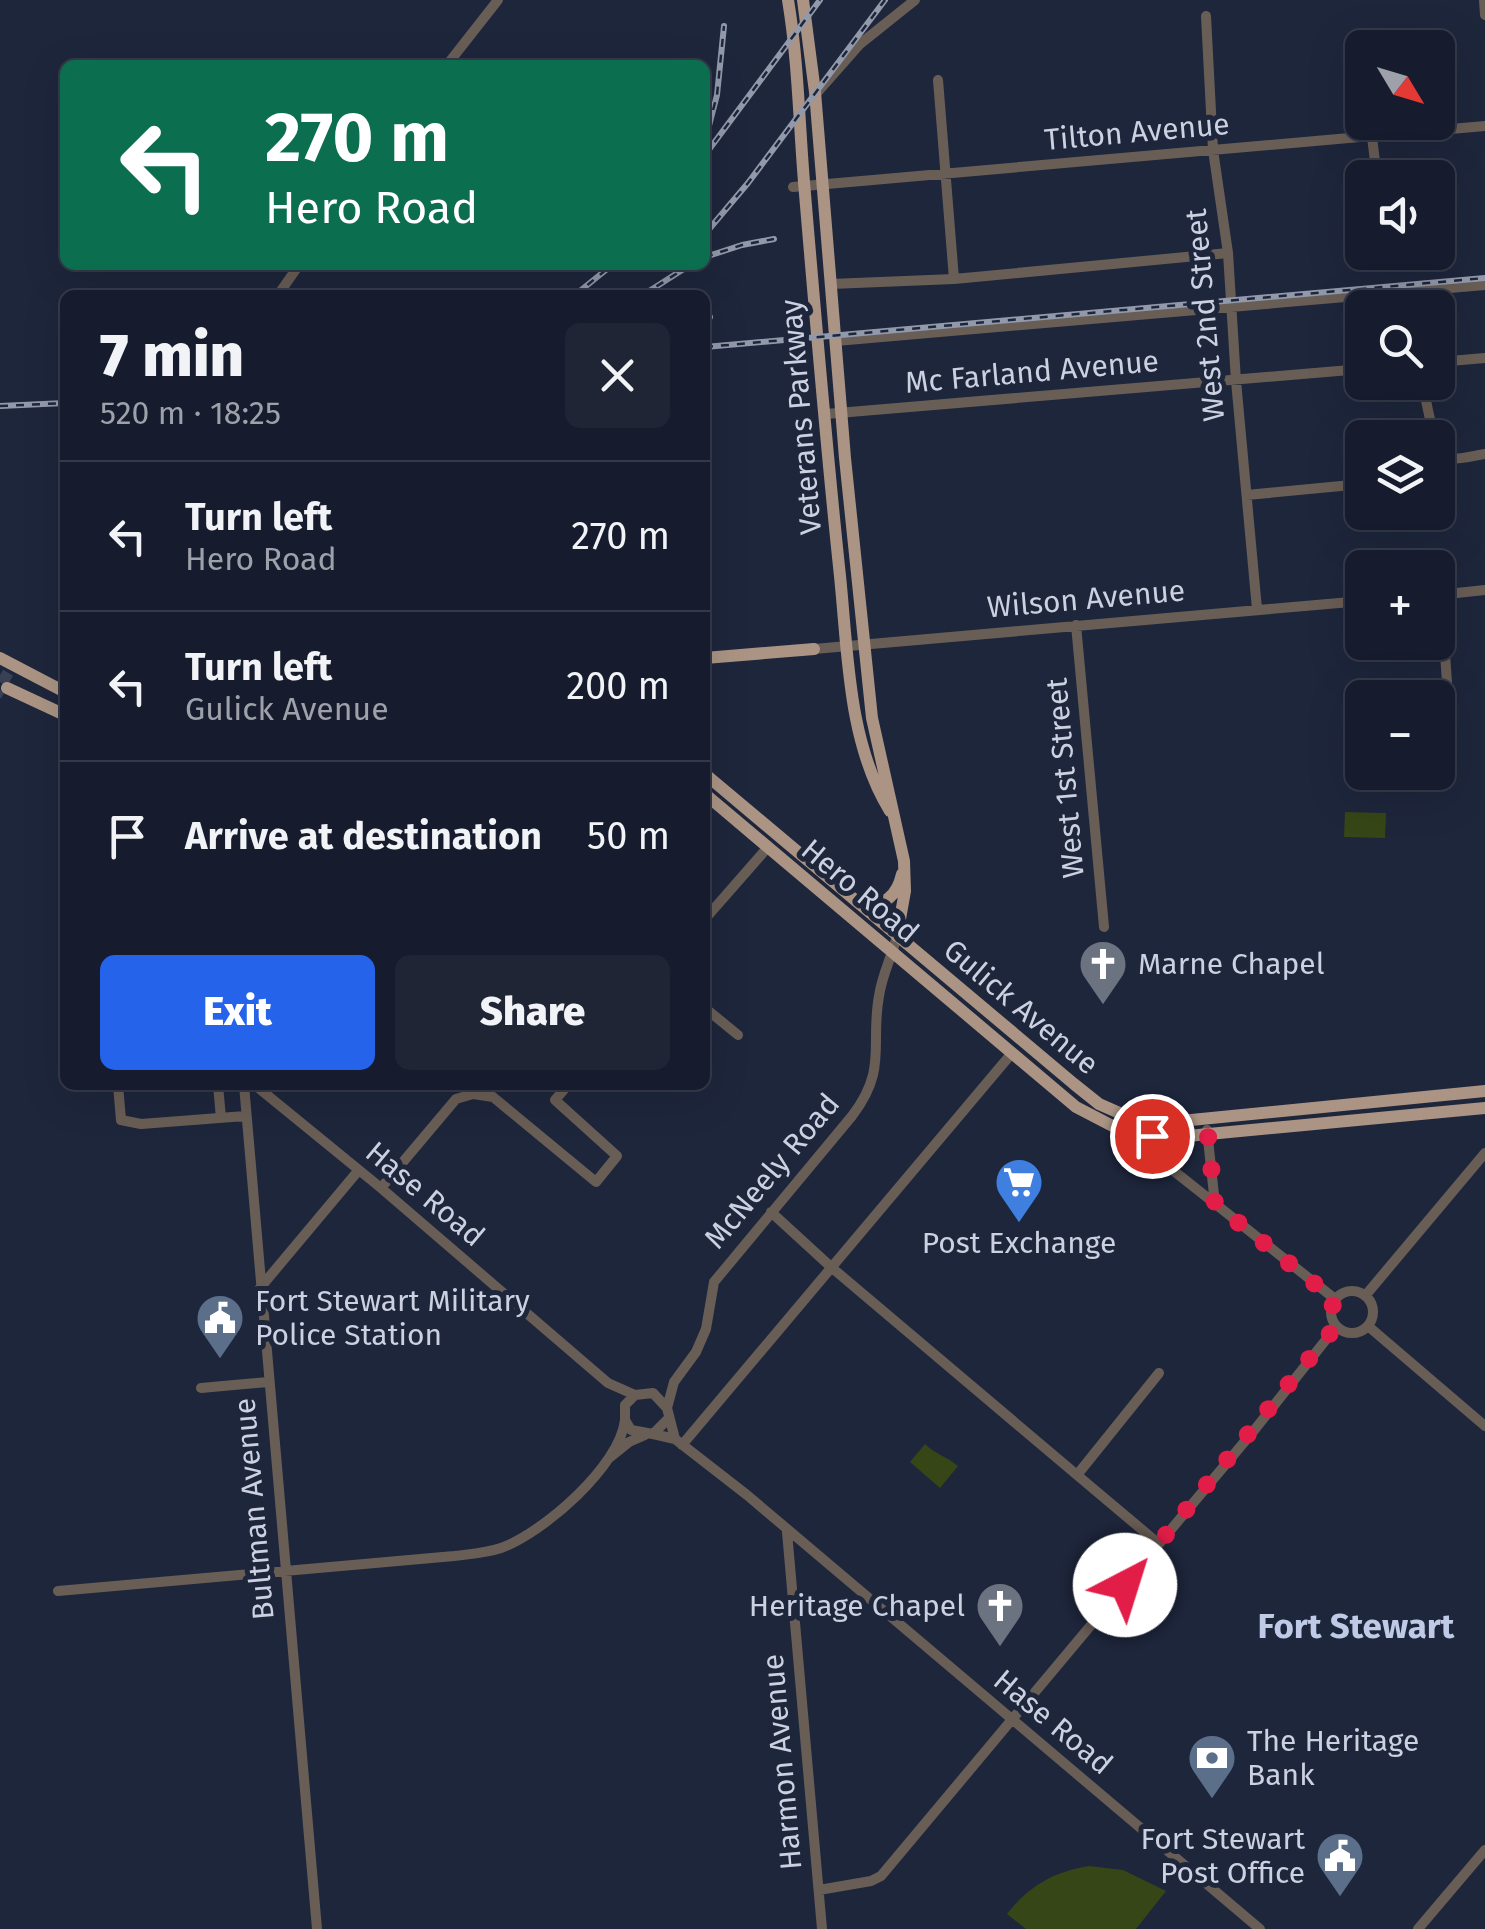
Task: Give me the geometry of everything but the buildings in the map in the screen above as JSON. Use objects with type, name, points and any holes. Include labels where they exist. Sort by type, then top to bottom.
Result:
[{"type":"main road","name":"Veterans Parkway","points":[[788,0],[794,36],[799,186],[848,646],[867,766],[897,822]]},
{"type":"main road","name":"Veterans Parkway","points":[[804,0],[872,718],[897,822]]},
{"type":"main road","points":[[710,658],[814,649]]},
{"type":"main road","points":[[0,658],[60,689]]},
{"type":"main road","points":[[10,689],[60,713]]},
{"type":"main road","name":"Gulick Avenue","points":[[710,778],[860,904],[895,943],[1099,1104],[1124,1115],[1153,1120],[1206,1120],[1485,1091]]},
{"type":"main road","name":"Hero Road","points":[[710,798],[895,943],[1076,1107],[1126,1134]]},
{"type":"main road","points":[[895,943],[905,891],[897,822]]},
{"type":"main road","points":[[860,904],[880,905],[890,898],[900,882],[904,861]]},
{"type":"main road","points":[[1126,1134],[1208,1136],[1485,1108]]},
{"type":"street","points":[[451,60],[498,0]]},
{"type":"street","points":[[816,95],[860,44],[914,0]]},
{"type":"street","points":[[1484,0],[1485,16]]},
{"type":"street","name":"West 2nd Street","points":[[1206,16],[1213,150],[1228,253],[1257,609]]},
{"type":"street","points":[[938,80],[954,279]]},
{"type":"street","name":"Tilton Avenue","points":[[1455,129],[1485,126]]},
{"type":"street","name":"Tilton Avenue","points":[[799,186],[1345,139]]},
{"type":"street","points":[[831,284],[954,279],[1228,253]]},
{"type":"street","points":[[836,341],[1485,284]]},
{"type":"street","points":[[1455,361],[1485,358]]},
{"type":"street","name":"Mc Farland Avenue","points":[[826,414],[1345,371]]},
{"type":"street","points":[[1455,459],[1485,454]]},
{"type":"street","points":[[1246,495],[1345,486]]},
{"type":"street","points":[[1455,593],[1485,590]]},
{"type":"street","name":"Wilson Avenue","points":[[814,649],[1345,602]]},
{"type":"street","name":"West 1st Street","points":[[1076,625],[1104,927]]},
{"type":"street","points":[[710,913],[768,847]]},
{"type":"street","name":"McNeely Road","points":[[667,1414],[670,1390],[696,1352],[706,1329],[714,1282],[852,1116],[869,1088],[879,1048],[876,1011],[895,943]]},
{"type":"street","points":[[710,1012],[738,1036]]},
{"type":"street","points":[[679,1442],[1012,1052]]},
{"type":"street","points":[[118,1090],[121,1120],[140,1124],[245,1116]]},
{"type":"street","points":[[218,1090],[221,1118]]},
{"type":"street","name":"Bultman Avenue","points":[[244,1090],[316,1929]]},
{"type":"street","name":"Hase Road","points":[[261,1090],[608,1382]]},
{"type":"street","points":[[382,1188],[456,1099],[473,1094],[493,1097],[596,1182],[618,1156],[555,1100],[564,1090]]},
{"type":"street","points":[[1206,1120],[1215,1204]]},
{"type":"street","points":[[1126,1134],[1335,1300]]},
{"type":"street","points":[[1365,1296],[1485,1153]]},
{"type":"street","points":[[259,1289],[358,1171]]},
{"type":"street","points":[[772,1212],[831,1268],[1159,1544]]},
{"type":"street","points":[[1345,1292],[1365,1296],[1373,1310],[1368,1326],[1352,1334],[1336,1326],[1330,1312],[1335,1300],[1345,1292]]},
{"type":"street","points":[[818,1890],[881,1876],[1336,1326]]},
{"type":"street","points":[[1368,1326],[1485,1426]]},
{"type":"street","points":[[1077,1474],[1160,1373]]},
{"type":"street","points":[[608,1382],[634,1395],[658,1389],[679,1374]]},
{"type":"street","points":[[201,1388],[268,1382]]},
{"type":"street","points":[[608,1382],[632,1430],[679,1442]]},
{"type":"street","points":[[648,1392],[659,1398],[679,1442]]},
{"type":"street","points":[[608,1459],[634,1395]]},
{"type":"street","points":[[58,1591],[498,1550],[570,1503],[608,1459],[629,1442],[650,1435],[667,1414]]},
{"type":"street","name":"Hase Road","points":[[679,1442],[1260,1929]]},
{"type":"street","name":"Harmon Avenue","points":[[788,1532],[822,1929]]},
{"type":"street","points":[[1418,1929],[1485,1850]]},
{"type":"green space","points":[[1345,812],[1386,813],[1385,838],[1344,837]]},
{"type":"green space","points":[[925,1444],[958,1466],[940,1488],[910,1462]]},
{"type":"green space","points":[[1089,1866],[1123,1870],[1166,1891],[1136,1929],[1026,1929],[1007,1914],[1043,1882]]},
{"type":"tunnel","points":[[0,675],[10,681]]},
{"type":"tunnel","points":[[0,691],[4,693]]},
{"type":"railway","points":[[710,148],[820,0]]},
{"type":"railway","points":[[710,228],[885,0]]},
{"type":"railway","points":[[710,122],[717,95],[724,26]]},
{"type":"railway","points":[[710,255],[774,239]]},
{"type":"railway","points":[[581,290],[606,270]]},
{"type":"railway","points":[[651,290],[682,270]]},
{"type":"railway","points":[[710,347],[1485,278]]},
{"type":"railway","points":[[0,406],[60,403]]},
{"type":"place","name":"Marne Chapel","points":[[1103,1006]]},
{"type":"place","name":"Post Exchange","points":[[1019,1224]]},
{"type":"place","name":"Fort Stewart Military Police Station","points":[[220,1360]]},
{"type":"place","name":"Heritage Chapel","points":[[1000,1648]]},
{"type":"place","name":"The Heritage Bank","points":[[1212,1800]]},
{"type":"place","name":"Fort Stewart Post Office","points":[[1340,1898]]},
{"type":"district","name":"Fort Stewart","points":[[1356,1626]]},
{"type":"route","points":[[1125,1585],[1336,1326],[1330,1312],[1335,1300],[1215,1204],[1208,1136],[1152,1136]]}]
